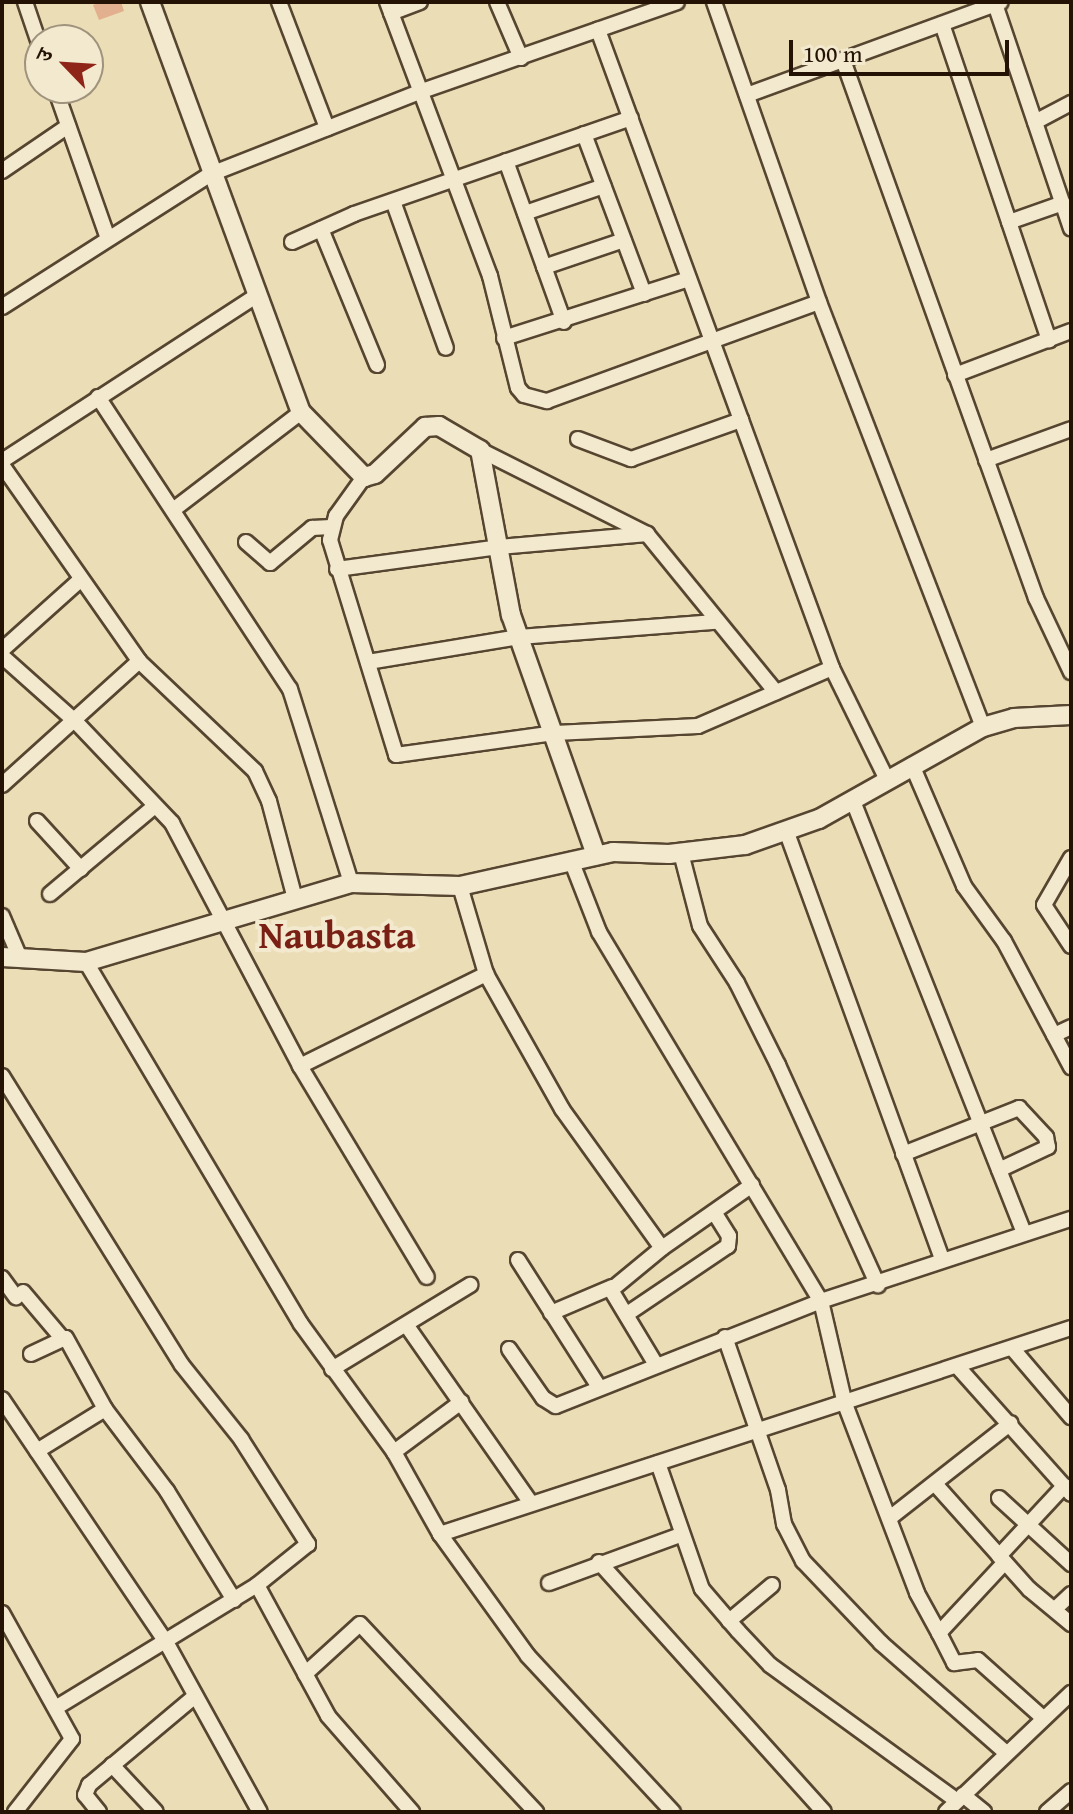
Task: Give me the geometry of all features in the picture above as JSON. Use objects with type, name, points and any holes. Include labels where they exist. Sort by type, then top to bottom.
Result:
[{"type":"street","points":[[25,2],[32,24]]},
{"type":"street","points":[[150,2],[301,412],[364,477]]},
{"type":"street","points":[[279,2],[327,128]]},
{"type":"street","points":[[420,2],[389,8],[451,180],[490,276],[518,388],[531,398],[547,401],[819,302]]},
{"type":"street","points":[[497,2],[521,58]]},
{"type":"street","points":[[2,307],[107,236],[211,174],[419,92],[677,2]]},
{"type":"street","points":[[714,2],[819,302],[983,727]]},
{"type":"street","points":[[747,95],[998,3],[1071,228]]},
{"type":"street","points":[[942,24],[1049,340]]},
{"type":"street","points":[[598,30],[832,668],[887,780]]},
{"type":"street","points":[[843,60],[1036,598],[1071,672]]},
{"type":"street","points":[[1035,122],[1071,103]]},
{"type":"street","points":[[60,104],[107,236]]},
{"type":"street","points":[[292,242],[393,201],[631,118]]},
{"type":"street","points":[[2,171],[68,126]]},
{"type":"street","points":[[584,134],[644,294]]},
{"type":"street","points":[[506,161],[564,322]]},
{"type":"street","points":[[525,213],[604,186]]},
{"type":"street","points":[[393,201],[446,348]]},
{"type":"street","points":[[1009,222],[1063,203]]},
{"type":"street","points":[[321,229],[377,365]]},
{"type":"street","points":[[544,267],[624,240]]},
{"type":"street","points":[[504,338],[564,322],[689,279]]},
{"type":"street","points":[[256,296],[98,397],[2,463],[139,661],[255,771],[269,801],[295,899]]},
{"type":"street","points":[[955,375],[1071,331]]},
{"type":"street","points":[[98,397],[290,689],[351,883]]},
{"type":"street","points":[[173,510],[301,412]]},
{"type":"street","points":[[578,439],[631,459],[741,420]]},
{"type":"street","points":[[776,692],[715,622],[647,534],[480,450],[439,426],[425,427],[375,474],[364,477],[331,527],[337,569],[396,755],[555,733],[698,726],[832,668]]},
{"type":"street","points":[[986,460],[1071,429]]},
{"type":"street","points":[[480,450],[519,637],[596,855]]},
{"type":"street","points":[[246,542],[270,563],[312,528],[331,527]]},
{"type":"street","points":[[337,569],[499,547],[647,534]]},
{"type":"street","points":[[2,650],[81,579]]},
{"type":"street","points":[[368,662],[519,637],[715,622]]},
{"type":"street","points":[[2,656],[75,721],[179,835],[300,1066],[427,1277]]},
{"type":"street","points":[[2,785],[139,661]]},
{"type":"street","points":[[2,916],[11,958],[86,962],[351,883],[460,886],[502,880],[596,855],[720,850],[787,833],[853,801],[983,727],[1014,718],[1071,715]]},
{"type":"street","points":[[912,765],[964,886],[1004,941],[1071,1067]]},
{"type":"street","points":[[853,801],[1024,1233]]},
{"type":"street","points":[[50,894],[155,806]]},
{"type":"street","points":[[37,821],[81,869]]},
{"type":"street","points":[[787,833],[942,1259]]},
{"type":"street","points":[[681,853],[700,926],[737,983],[778,1065],[878,1285]]},
{"type":"street","points":[[1071,858],[1044,905],[1071,946]]},
{"type":"street","points":[[571,860],[599,932],[821,1301],[845,1404],[891,1517],[917,1593],[954,1663],[978,1660],[1043,1718]]},
{"type":"street","points":[[460,886],[486,974],[562,1109],[662,1248]]},
{"type":"street","points":[[86,962],[332,1369],[394,1452],[440,1534],[528,1656],[673,1812]]},
{"type":"street","points":[[300,1066],[486,974]]},
{"type":"street","points":[[1054,1035],[1071,1027]]},
{"type":"street","points":[[2,1076],[182,1365],[241,1439],[308,1544],[234,1600],[57,1707]]},
{"type":"street","points":[[903,1154],[982,1126],[1019,1108],[1046,1137],[1046,1151],[999,1170]]},
{"type":"street","points":[[551,1313],[612,1287],[752,1185]]},
{"type":"street","points":[[627,1314],[728,1246],[729,1236],[714,1212]]},
{"type":"street","points":[[509,1349],[552,1405],[821,1301],[878,1285],[942,1259],[1071,1219]]},
{"type":"street","points":[[518,1260],[599,1387]]},
{"type":"street","points":[[2,1278],[73,1346],[105,1409],[167,1491],[234,1600]]},
{"type":"street","points":[[332,1369],[470,1285]]},
{"type":"street","points":[[612,1287],[655,1363]]},
{"type":"street","points":[[407,1326],[531,1503]]},
{"type":"street","points":[[440,1534],[757,1434],[1071,1328]]},
{"type":"street","points":[[31,1354],[61,1337]]},
{"type":"street","points":[[725,1337],[784,1524],[814,1577],[1005,1752]]},
{"type":"street","points":[[1012,1348],[1071,1417]]},
{"type":"street","points":[[939,1633],[1029,1525],[1068,1490],[957,1366]]},
{"type":"street","points":[[2,1399],[166,1642],[260,1812]]},
{"type":"street","points":[[394,1452],[461,1402]]},
{"type":"street","points":[[37,1451],[105,1409]]},
{"type":"street","points":[[891,1517],[936,1485],[1011,1423]]},
{"type":"street","points":[[658,1463],[680,1535],[702,1589],[770,1665],[955,1803],[984,1812]]},
{"type":"street","points":[[936,1485],[1002,1560],[1071,1624]]},
{"type":"street","points":[[999,1498],[1071,1564]]},
{"type":"street","points":[[549,1583],[599,1562],[680,1535]]},
{"type":"street","points":[[599,1562],[824,1812]]},
{"type":"street","points":[[257,1585],[305,1674],[345,1739],[412,1812]]},
{"type":"street","points":[[729,1621],[772,1585]]},
{"type":"street","points":[[1055,1609],[1071,1594]]},
{"type":"street","points":[[2,1613],[57,1707],[72,1739],[68,1751],[15,1812]]},
{"type":"street","points":[[305,1674],[360,1624],[536,1812]]},
{"type":"street","points":[[955,1803],[1005,1752],[1071,1693]]},
{"type":"street","points":[[99,1812],[86,1799],[85,1790],[195,1696]]},
{"type":"street","points":[[112,1765],[156,1812]]},
{"type":"street","points":[[1047,1812],[1071,1791]]},
{"type":"building","points":[[121,2],[124,11],[99,20],[93,5]]},
{"type":"district","name":"Naubasta","points":[[337,935]]}]
